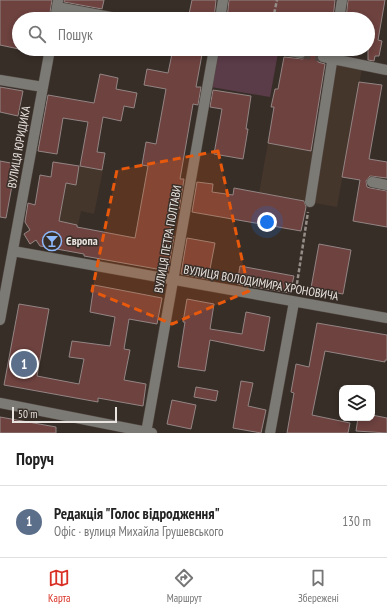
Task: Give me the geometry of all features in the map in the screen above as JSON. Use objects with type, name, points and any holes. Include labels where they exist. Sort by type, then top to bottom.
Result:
[{"type":"street","points":[[221,12],[223,0]]},
{"type":"street","points":[[340,12],[342,0]]},
{"type":"street","points":[[58,3],[93,12]]},
{"type":"street","name":"ВУЛИЦЯ ЮРИДИКА","points":[[0,320],[49,56]]},
{"type":"street","name":"ВУЛИЦЯ ПЕТРА ПОЛТАВИ","points":[[148,433],[213,56]]},
{"type":"street","points":[[310,202],[330,56]]},
{"type":"street","points":[[334,56],[387,70]]},
{"type":"street","points":[[0,80],[43,87]]},
{"type":"street","points":[[372,182],[387,185]]},
{"type":"street","name":"ВУЛИЦЯ ВОЛОДИМИРА ХРОНОВИЧА","points":[[13,251],[387,318]]},
{"type":"street","points":[[270,433],[294,302]]},
{"type":"street","points":[[0,403],[148,433]]},
{"type":"path","points":[[274,12],[277,0]]},
{"type":"path","points":[[294,302],[310,202]]},
{"type":"highlighted area","points":[[218,151],[249,291],[172,324],[92,291],[117,170]]},
{"type":"shaded area","points":[[217,56],[277,56],[270,97],[211,87]]},
{"type":"shaded area","points":[[331,62],[362,68],[337,207],[259,193],[268,143],[314,151]]},
{"type":"shaded area","points":[[53,161],[103,170],[94,214],[81,211],[72,252],[39,246],[36,241],[30,245],[23,234],[29,230],[25,224],[29,203],[35,204],[40,175],[51,177]]},
{"type":"building","points":[[0,0],[52,0],[50,12],[12,12],[12,48],[0,45]]},
{"type":"building","points":[[64,0],[104,0],[102,9],[64,2]]},
{"type":"building","points":[[192,0],[216,0],[215,12],[189,12]]},
{"type":"building","points":[[229,0],[335,0],[334,12],[228,12]]},
{"type":"building","points":[[348,0],[385,0],[378,40],[382,41],[379,56],[375,56],[375,12],[347,12]]},
{"type":"building","points":[[172,56],[202,56],[196,87],[201,87],[198,105],[193,104],[180,179],[184,179],[179,209],[174,209],[169,235],[174,236],[168,271],[84,256],[84,254],[40,246],[36,240],[30,244],[24,234],[30,230],[25,222],[28,203],[35,205],[40,175],[51,177],[53,162],[79,166],[76,185],[66,183],[59,221],[77,225],[77,227],[135,238],[148,166],[142,165],[146,142],[156,144],[166,89],[144,85],[147,69],[168,73]]},
{"type":"building","points":[[305,56],[317,56],[318,62],[325,64],[311,151],[268,143],[274,107],[271,107],[275,89],[278,89],[284,57],[303,59]]},
{"type":"building","points":[[368,56],[375,56],[374,61],[368,60]]},
{"type":"building","points":[[100,74],[118,78],[116,89],[137,93],[134,108],[124,106],[121,121],[103,117],[97,152],[105,153],[102,170],[80,166],[88,122],[63,118],[57,154],[38,151],[48,95],[94,103]]},
{"type":"building","points":[[359,82],[382,85],[369,159],[387,162],[387,178],[370,176],[366,181],[367,187],[387,191],[387,227],[353,221],[360,180],[342,177]]},
{"type":"building","points":[[0,87],[23,91],[18,116],[0,112]]},
{"type":"building","points":[[213,90],[251,96],[243,159],[214,154],[222,109],[210,107]]},
{"type":"building","points":[[0,161],[16,164],[6,218],[0,217]]},
{"type":"building","points":[[197,182],[213,184],[212,192],[233,195],[234,188],[304,201],[306,207],[301,231],[192,212]]},
{"type":"building","points":[[187,238],[215,243],[208,279],[181,274]]},
{"type":"building","points":[[319,244],[351,250],[343,294],[311,288]]},
{"type":"building","points":[[240,266],[294,276],[290,293],[237,284]]},
{"type":"building","points":[[94,285],[162,298],[157,324],[129,319],[124,349],[130,350],[124,380],[146,384],[143,406],[98,398],[98,402],[4,385],[19,304],[49,309],[37,376],[79,384],[84,359],[69,357],[72,341],[110,346],[115,317],[90,312]]},
{"type":"building","points":[[187,299],[214,304],[210,329],[242,334],[246,312],[270,317],[264,351],[210,340],[205,371],[178,367]]},
{"type":"building","points":[[317,323],[387,335],[387,360],[385,360],[385,362],[325,351],[312,415],[350,423],[348,433],[287,433],[294,393],[291,392],[296,364],[309,367]]},
{"type":"building","points":[[241,381],[253,383],[248,406],[266,410],[261,433],[233,428]]},
{"type":"building","points":[[196,387],[218,391],[216,401],[194,397]]},
{"type":"building","points":[[172,400],[196,405],[191,429],[167,424]]},
{"type":"building","points":[[375,416],[387,418],[387,433],[356,431],[358,421],[375,421]]},
{"type":"building","points":[[0,417],[56,427],[56,433],[0,433]]},
{"type":"tunnel","points":[[318,56],[323,57]]},
{"type":"place","name":"Європа","points":[[52,241]]},
{"type":"place","name":"Редакція \"Голос відродження\"","points":[[24,364]]}]
